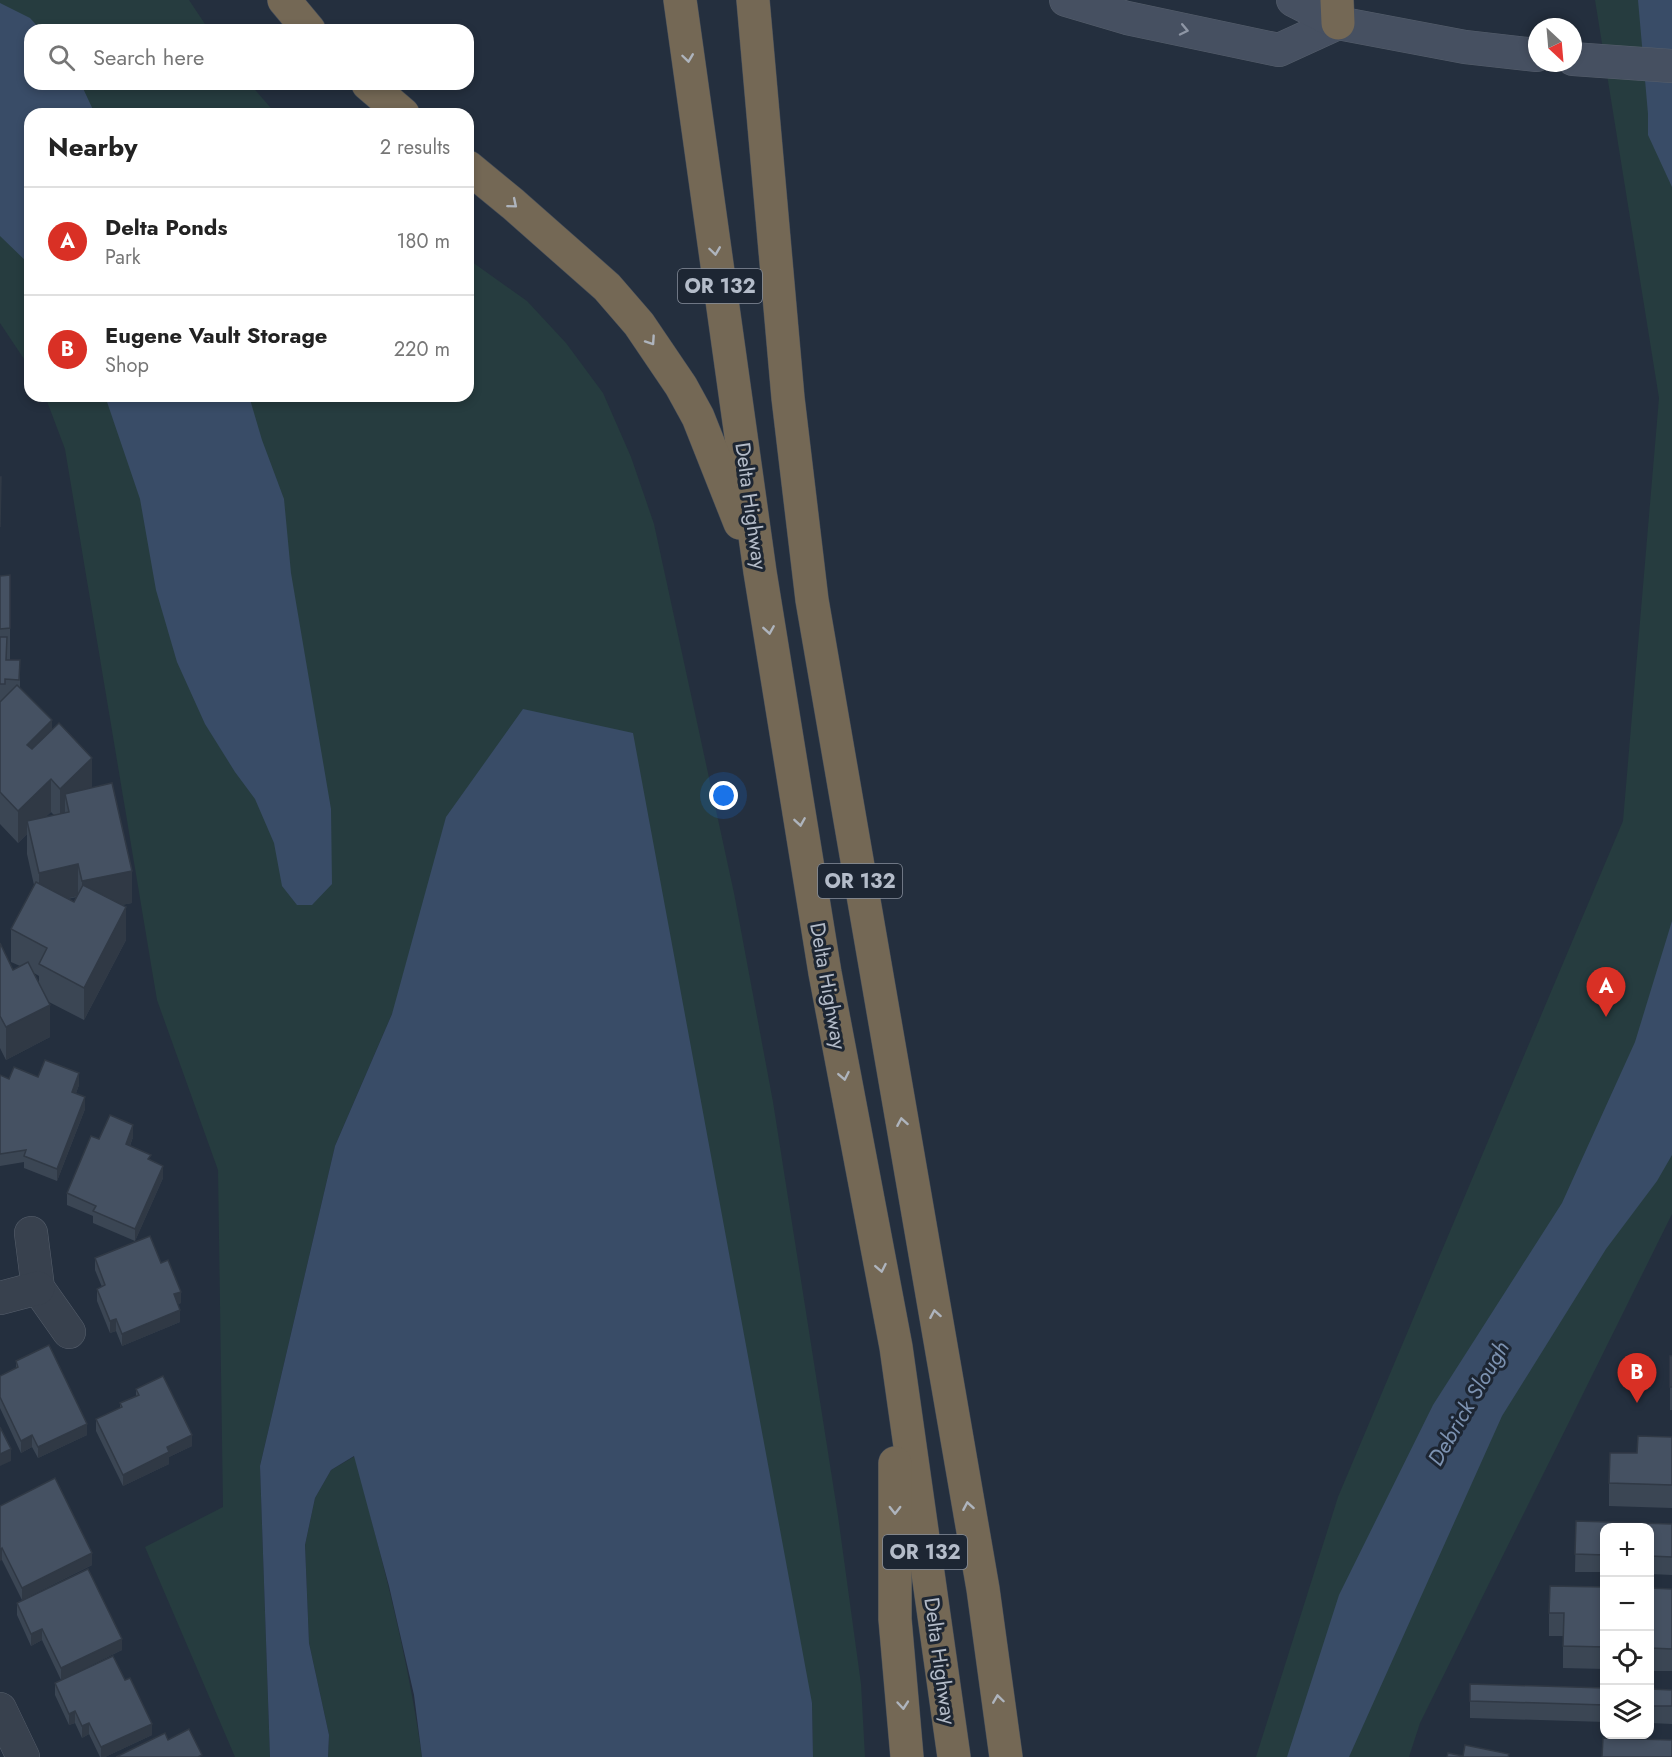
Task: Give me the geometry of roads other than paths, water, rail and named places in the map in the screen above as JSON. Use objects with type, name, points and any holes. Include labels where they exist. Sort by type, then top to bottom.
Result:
[{"type":"highway","points":[[284,0],[304,24]]},
{"type":"highway","name":"Delta Highway","points":[[680,0],[760,572],[825,973],[896,1347],[954,1757]]},
{"type":"highway","name":"OR 132","points":[[753,0],[788,398],[813,600],[979,1566],[1006,1757]]},
{"type":"highway","points":[[375,90],[396,108]]},
{"type":"highway","points":[[474,172],[607,286],[639,324],[681,386],[698,417],[760,572]]},
{"type":"highway","points":[[896,1347],[895,1619],[907,1757]]},
{"type":"main road","points":[[1066,0],[1127,18],[1279,50],[1338,11]]},
{"type":"main road","points":[[1293,0],[1465,47],[1528,54]]},
{"type":"main road","points":[[1582,60],[1672,66]]},
{"type":"street","points":[[31,1233],[38,1288],[69,1332]]},
{"type":"street","points":[[0,1298],[38,1288]]},
{"type":"street","points":[[0,1709],[24,1757]]},
{"type":"water","points":[[1638,0],[1672,0],[1672,187],[1648,135]]},
{"type":"water","points":[[0,3],[30,18],[36,24],[24,24],[24,90],[84,90],[92,108],[24,108],[24,259],[0,236]]},
{"type":"water","points":[[107,402],[251,402],[284,499],[291,573],[331,809],[332,884],[312,905],[297,905],[282,886],[274,843],[255,799],[205,724],[177,662],[156,590],[140,499]]},
{"type":"water","points":[[523,709],[633,733],[812,1703],[813,1757],[422,1757],[414,1695],[389,1586],[354,1456],[331,1470],[315,1498],[305,1545],[309,1643],[329,1735],[328,1757],[270,1757],[260,1466],[335,1146],[392,1014],[446,817]]},
{"type":"water","name":"Debrick Slough","points":[[1672,921],[1672,1155],[1657,1181],[1606,1249],[1502,1416],[1349,1757],[1287,1757],[1339,1595],[1433,1405],[1562,1203],[1635,1042]]},
{"type":"place","name":"Delta Ponds","points":[[1606,1017]]},
{"type":"place","name":"Eugene Vault Storage","points":[[1637,1403]]}]
